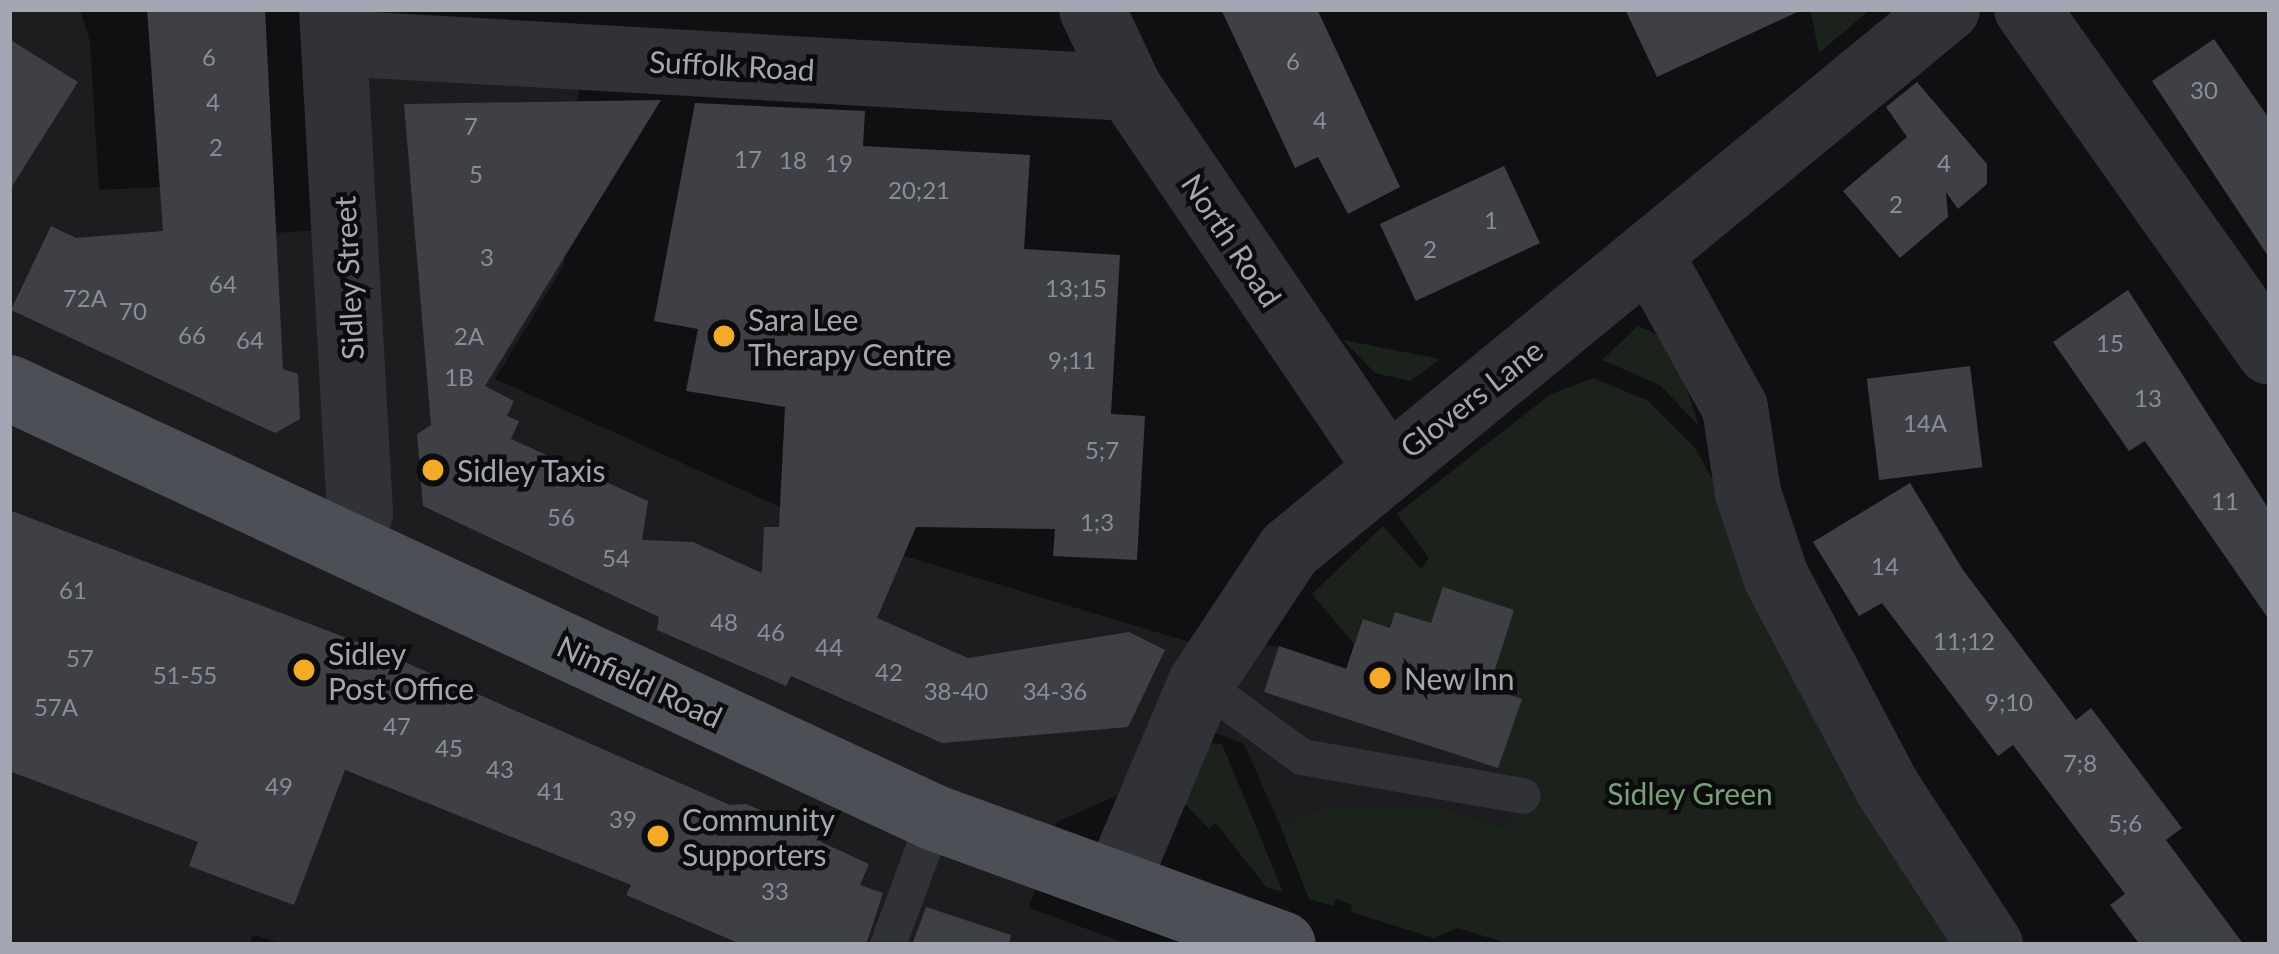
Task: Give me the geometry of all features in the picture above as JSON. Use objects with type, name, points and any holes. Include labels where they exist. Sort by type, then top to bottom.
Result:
[{"type":"main road","name":"Ninfield Road","points":[[9,388],[935,818],[1283,945]]},
{"type":"street","name":"North Road","points":[[1092,9],[1129,88],[1385,465]]},
{"type":"street","name":"Glovers Lane","points":[[1116,884],[1201,682],[1289,550],[1385,465],[1652,258],[1947,9]]},
{"type":"street","points":[[2027,9],[2270,352]]},
{"type":"street","name":"Suffolk Road","points":[[334,26],[1129,88]]},
{"type":"street","name":"Sidley Street","points":[[334,26],[359,513],[345,544]]},
{"type":"street","points":[[1652,258],[1735,408],[1748,493],[1776,578],[1888,787],[1990,945]]},
{"type":"lane","points":[[1201,682],[1302,757],[1523,796]]},
{"type":"lane","points":[[888,945],[935,818]]},
{"type":"shaded area","points":[[9,9],[80,9],[90,42],[99,190],[199,185],[202,238],[377,226],[367,67],[579,81],[564,265],[495,379],[858,542],[1199,645],[1279,646],[1347,668],[1363,619],[1395,612],[1555,429],[1532,778],[1507,828],[1438,807],[1389,805],[1322,809],[1280,825],[1244,744],[1163,713],[1121,794],[1057,822],[1029,908],[1131,945],[289,945],[253,935],[249,945],[9,945]]},
{"type":"green space","points":[[1810,9],[1871,9],[1819,53]]},
{"type":"green space","points":[[1638,326],[1671,341],[1699,426],[1660,385],[1602,360]]},
{"type":"green space","points":[[1343,340],[1440,359],[1410,381],[1375,373]]},
{"type":"green space","name":"Sidley Green","points":[[1593,378],[1647,400],[1696,449],[1963,945],[1513,945],[1458,928],[1434,938],[1351,912],[1352,905],[1336,899],[1333,906],[1309,899],[1280,825],[1321,809],[1389,805],[1438,807],[1506,828],[1531,779],[1498,768],[1521,699],[1489,688],[1513,610],[1443,588],[1431,623],[1396,612],[1390,628],[1363,619],[1354,644],[1312,594],[1383,526],[1421,569],[1429,558],[1397,514],[1551,394]]},
{"type":"green space","points":[[1208,743],[1222,744],[1283,892],[1266,887],[1216,823],[1209,829],[1183,802]]},
{"type":"building","points":[[147,9],[265,9],[283,369],[298,374],[300,419],[275,433],[11,310],[51,226],[76,238],[163,231]]},
{"type":"building","points":[[1221,9],[1317,9],[1400,187],[1348,214],[1318,157],[1295,168]]},
{"type":"building","points":[[1625,9],[1804,9],[1657,77]]},
{"type":"building","points":[[9,39],[78,82],[9,191]]},
{"type":"building","points":[[2214,39],[2270,120],[2270,259],[2152,81]]},
{"type":"building","points":[[1917,82],[1987,164],[1987,184],[1958,209],[1946,192],[1948,217],[1900,258],[1843,191],[1907,137],[1886,107]]},
{"type":"building","points":[[661,100],[485,386],[514,401],[507,416],[519,421],[511,439],[648,501],[642,540],[693,542],[762,573],[764,527],[779,527],[785,407],[686,391],[698,329],[654,321],[695,103],[865,111],[863,146],[1030,155],[1024,249],[1120,255],[1111,414],[1145,416],[1137,560],[1053,556],[1055,529],[916,527],[877,618],[968,658],[1129,632],[1165,650],[1128,727],[942,743],[791,676],[786,686],[657,630],[659,617],[423,506],[417,434],[431,425],[404,104]]},
{"type":"building","points":[[1504,166],[1540,243],[1416,301],[1380,224]]},
{"type":"building","points":[[2128,290],[2270,511],[2270,621],[2145,441],[2129,451],[2053,342]]},
{"type":"building","points":[[1970,366],[1982,467],[1879,480],[1867,379]]},
{"type":"building","points":[[1910,483],[1963,570],[2076,720],[2091,708],[2182,828],[2166,840],[2244,945],[2140,945],[2110,905],[2125,894],[2013,745],[1998,756],[1882,603],[1859,616],[1813,542]]},
{"type":"building","points":[[9,510],[368,646],[730,805],[746,804],[823,837],[821,842],[869,864],[860,885],[883,893],[866,945],[743,945],[626,895],[631,885],[345,770],[294,905],[189,866],[198,842],[9,771]]},
{"type":"building","name":"New Inn","points":[[1443,587],[1514,610],[1489,688],[1522,699],[1498,768],[1264,692],[1279,646],[1346,669],[1363,619],[1390,628],[1395,612],[1431,623]]},
{"type":"building","points":[[926,907],[1011,935],[1009,945],[912,945]]},
{"type":"place","name":"Sara Lee Therapy Centre","points":[[724,336]]},
{"type":"place","name":"Sidley Taxis","points":[[433,470]]},
{"type":"place","name":"Sidley Post Office","points":[[304,670]]},
{"type":"place","name":"New Inn","points":[[1380,678]]},
{"type":"place","name":"Community Supporters","points":[[658,836]]}]
